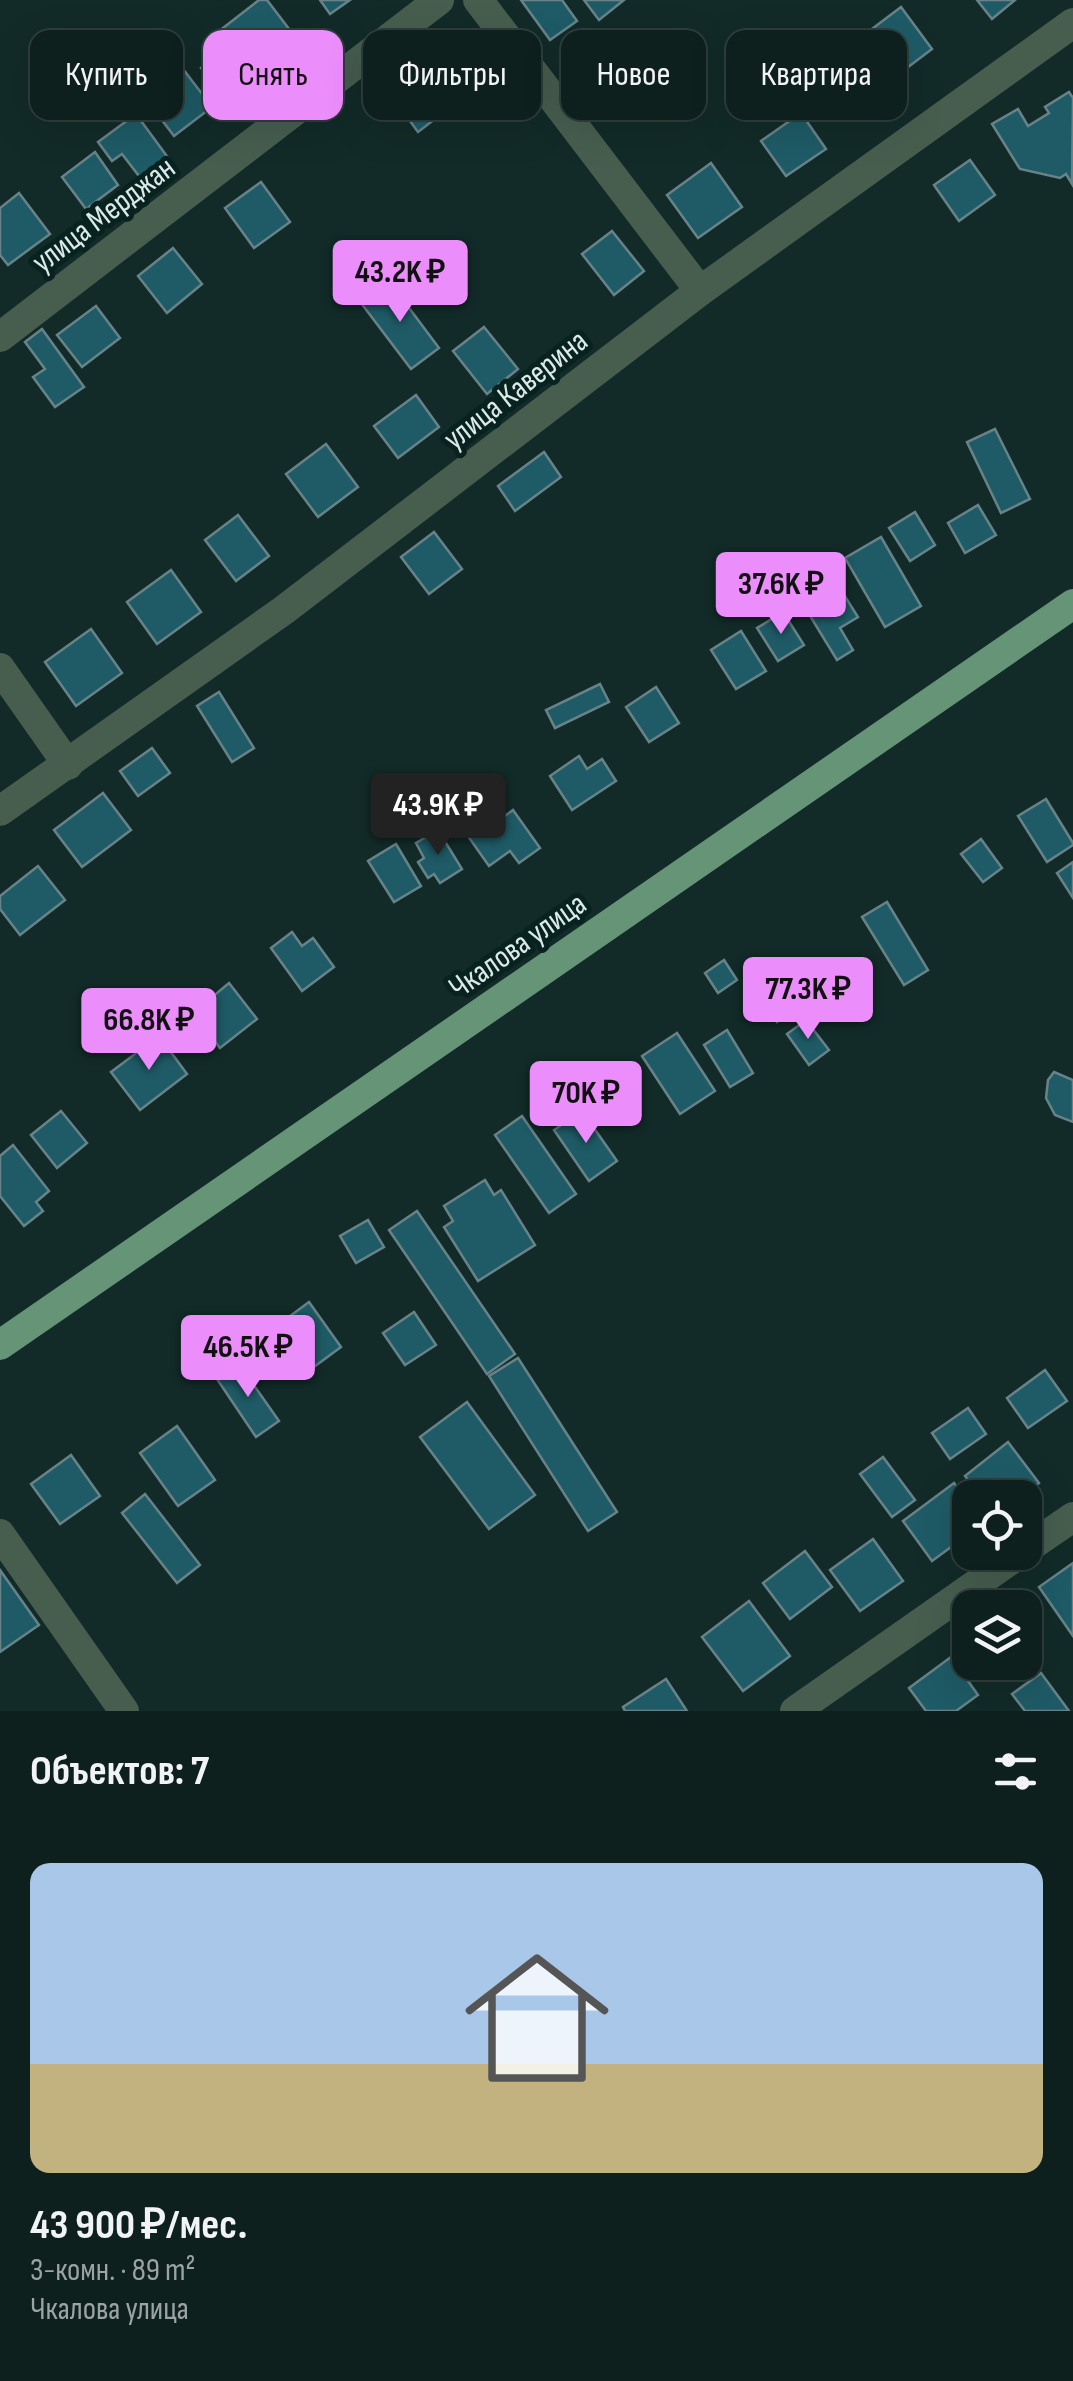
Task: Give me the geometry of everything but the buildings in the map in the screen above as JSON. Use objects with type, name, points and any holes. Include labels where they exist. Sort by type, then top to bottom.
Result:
[{"type":"main road","name":"Чкалова улица","points":[[0,1345],[1073,604]]},
{"type":"street","name":"улица Мерджан","points":[[0,337],[439,0]]},
{"type":"street","points":[[478,0],[700,291]]},
{"type":"street","name":"улица Каверина","points":[[0,811],[284,610],[700,291],[1073,23]]},
{"type":"street","points":[[0,668],[68,765]]},
{"type":"street","points":[[1042,1539],[1073,1517]]},
{"type":"street","points":[[0,1534],[124,1711]]},
{"type":"street","points":[[795,1711],[998,1570]]}]
